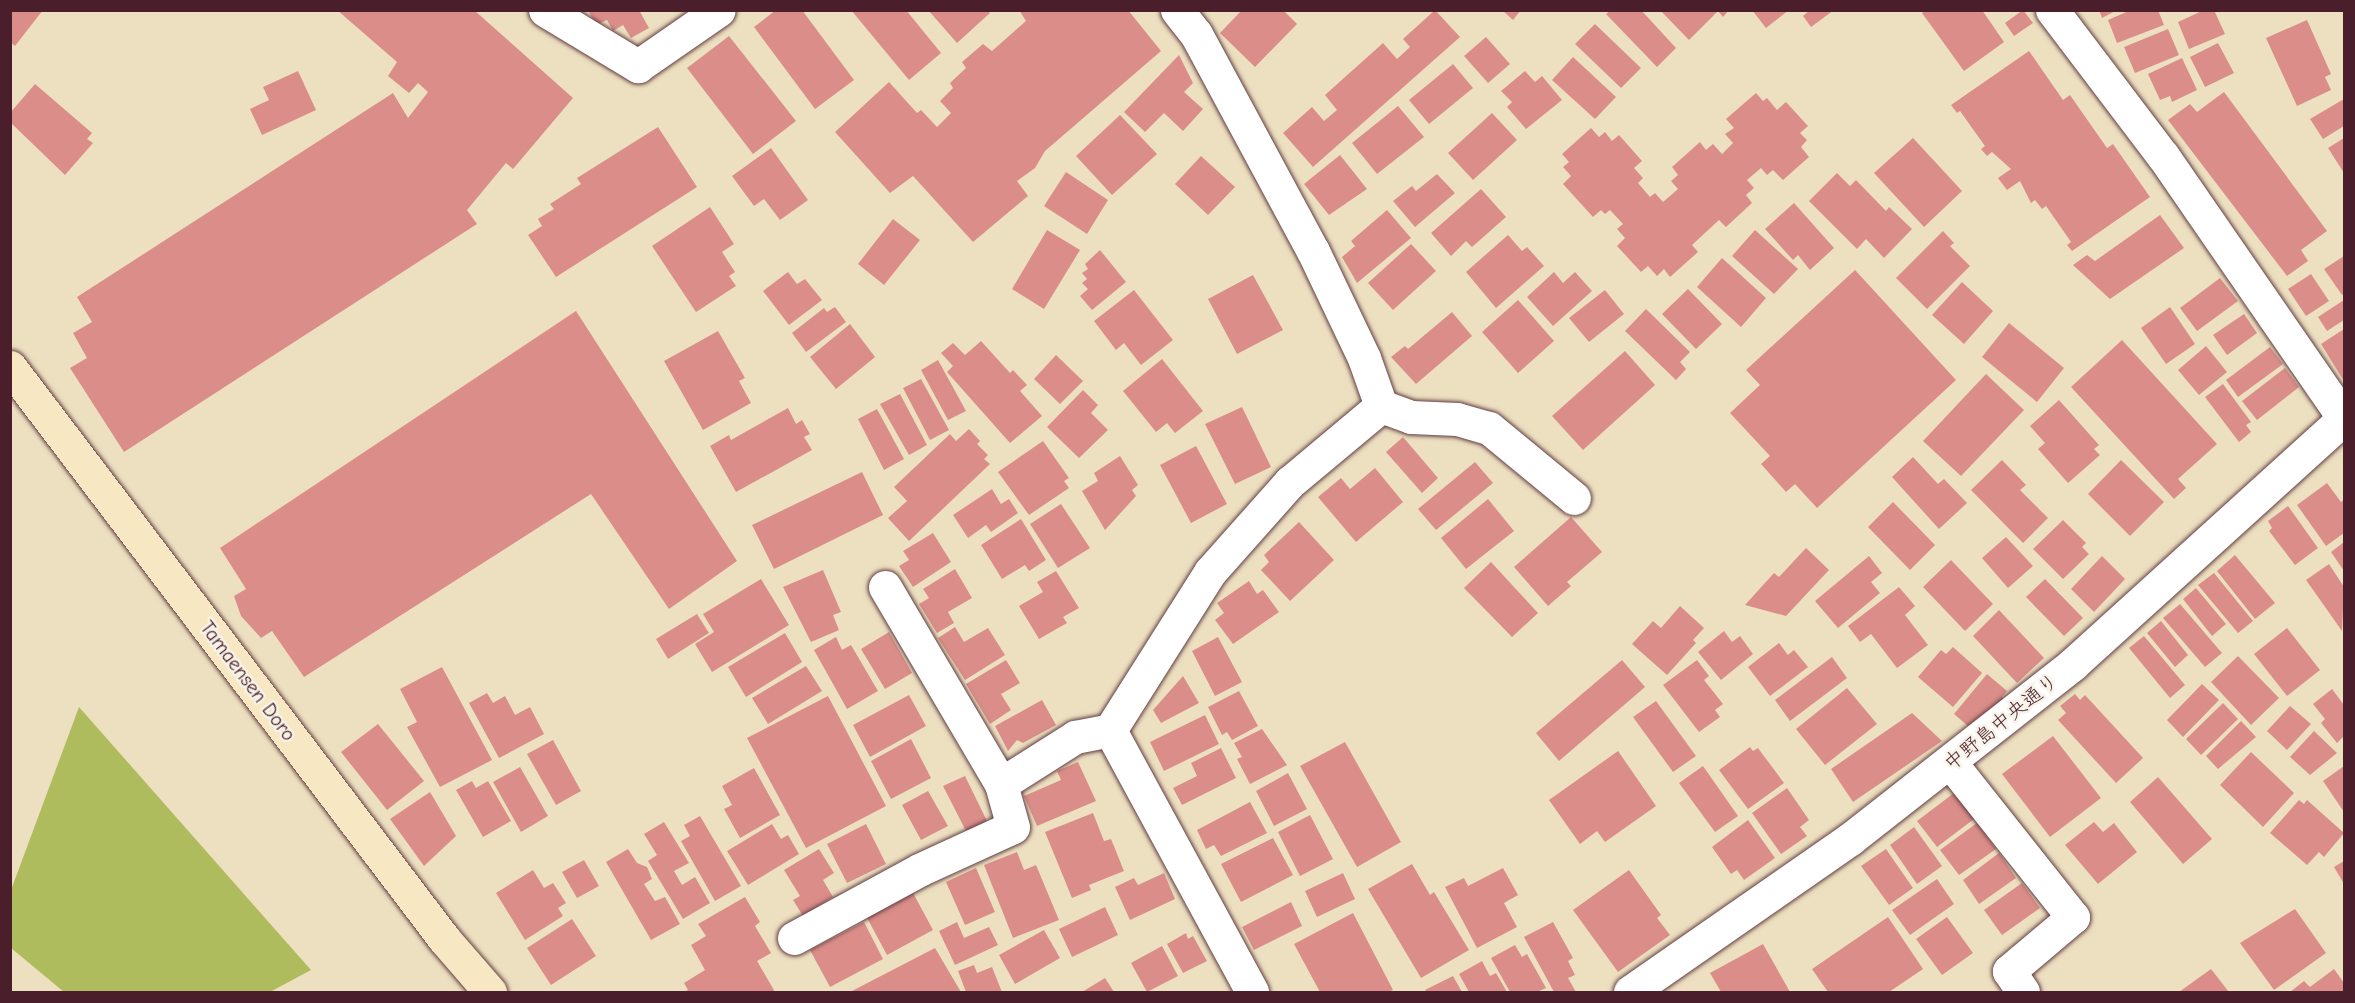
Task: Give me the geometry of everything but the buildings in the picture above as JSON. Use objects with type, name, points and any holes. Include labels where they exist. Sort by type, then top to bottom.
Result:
[{"type":"street","points":[[545,10],[638,66],[719,10]]},
{"type":"street","points":[[1177,10],[1196,34],[1313,251],[1364,358],[1381,406]]},
{"type":"street","points":[[2052,10],[2163,156],[2344,418]]},
{"type":"street","name":"Tamaensen Doro","points":[[10,367],[439,933],[489,993]]},
{"type":"street","points":[[1381,406],[1412,417],[1457,419],[1489,428],[1574,498]]},
{"type":"street","points":[[1001,784],[1075,737],[1110,730],[1210,572],[1290,482],[1381,406]]},
{"type":"street","name":"中野島中央通り","points":[[1630,993],[1850,839],[2073,664],[2344,418]]},
{"type":"street","points":[[795,938],[919,870],[1014,827],[1001,784],[885,586]]},
{"type":"street","points":[[1110,730],[1252,993]]},
{"type":"street","points":[[1950,762],[2073,917],[2010,971],[2023,993]]},
{"type":"green space","points":[[79,707],[311,970],[270,992],[64,992],[11,948],[11,890]]}]
